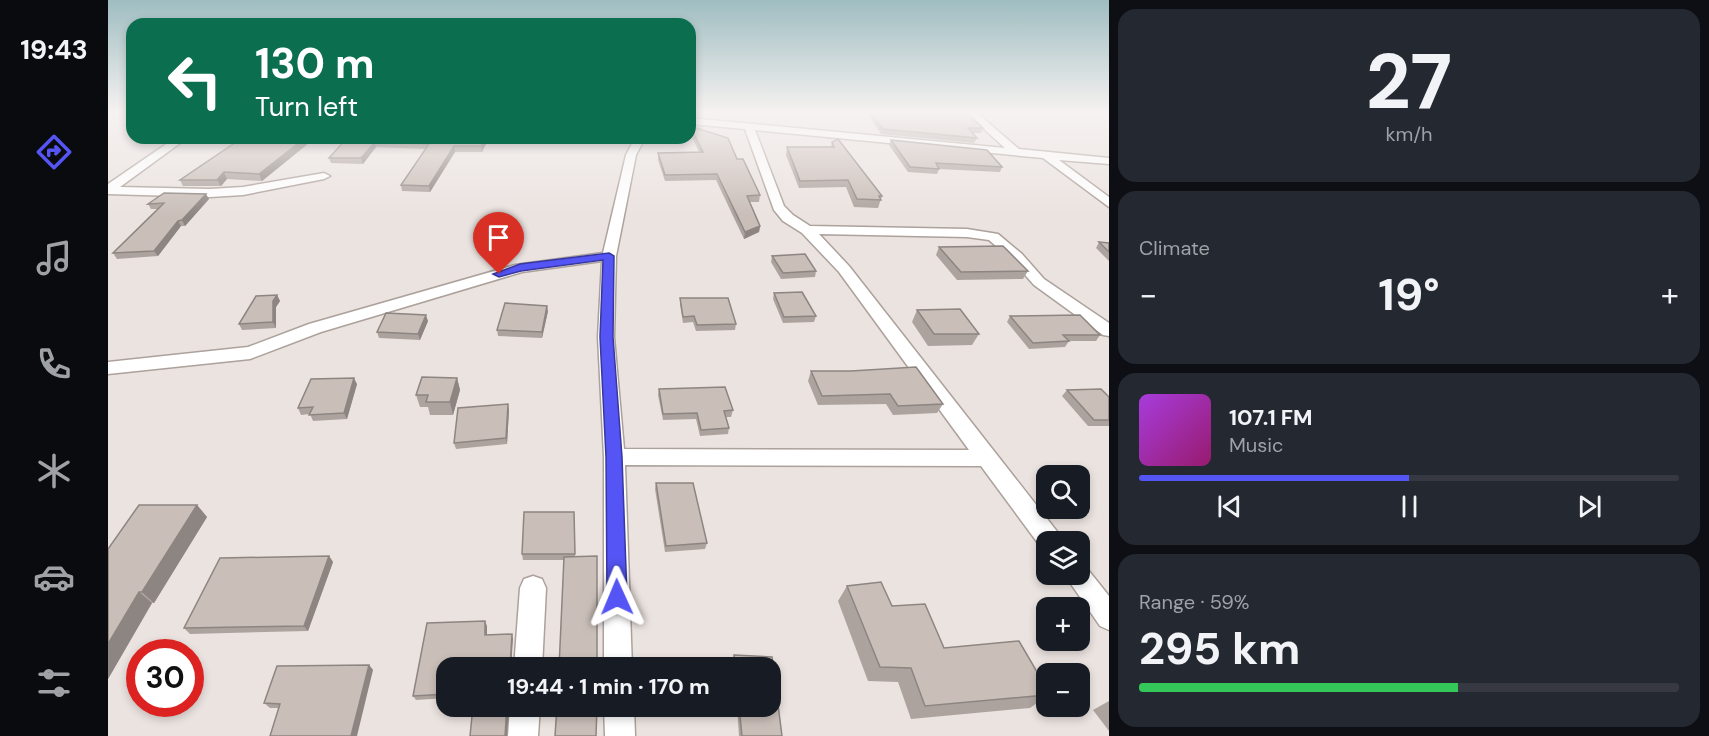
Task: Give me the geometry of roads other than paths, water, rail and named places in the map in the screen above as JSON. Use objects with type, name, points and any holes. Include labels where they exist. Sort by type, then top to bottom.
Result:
[{"type":"street","points":[[108,190],[169,147]]},
{"type":"street","points":[[618,657],[614,457],[606,337],[609,256],[635,147]]},
{"type":"street","points":[[756,147],[778,207],[788,218],[807,230],[844,269],[1043,531]]},
{"type":"street","points":[[981,147],[1109,161]]},
{"type":"street","points":[[1011,147],[1015,151]]},
{"type":"street","points":[[1045,154],[1109,203]]},
{"type":"street","points":[[108,190],[210,193],[243,191],[324,176]]},
{"type":"street","points":[[807,230],[966,233],[993,237],[1017,257],[1039,282],[1109,331]]},
{"type":"street","points":[[108,368],[250,353],[315,328],[520,268],[609,256]]},
{"type":"street","points":[[614,457],[987,458]]},
{"type":"street","points":[[1085,585],[1109,617]]},
{"type":"street","points":[[529,657],[533,588]]},
{"type":"street","points":[[523,736],[524,717]]},
{"type":"street","points":[[619,717],[620,736]]}]
